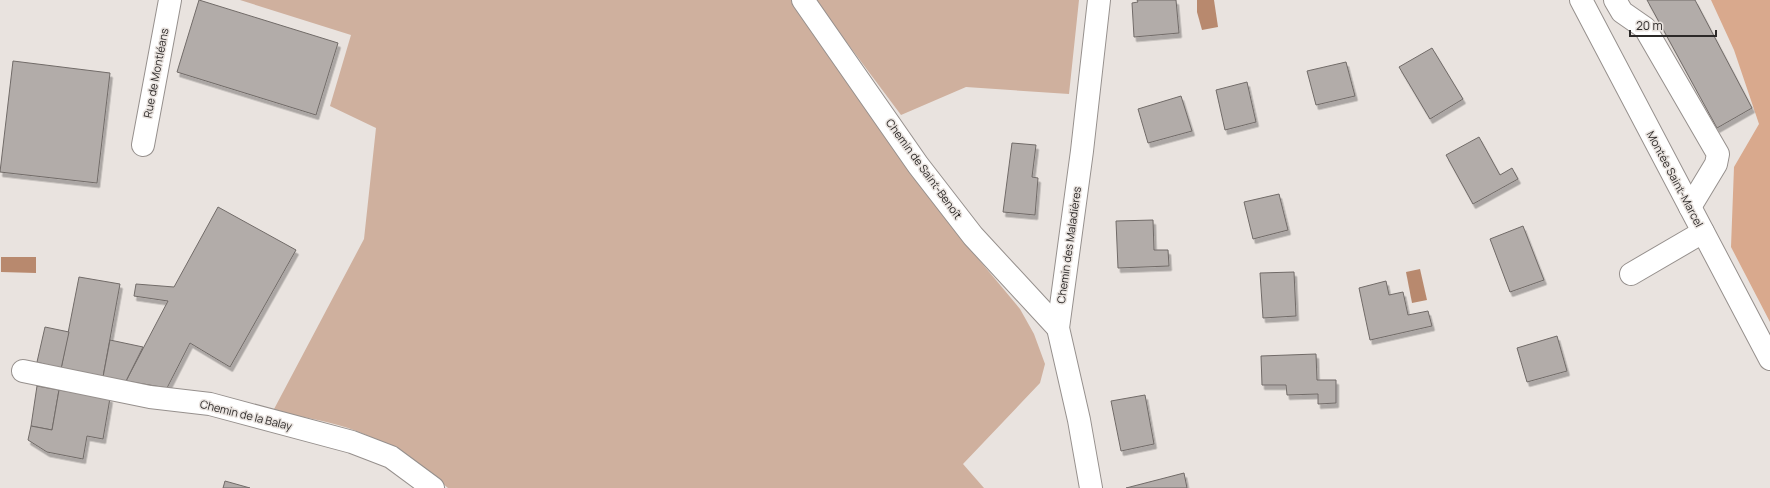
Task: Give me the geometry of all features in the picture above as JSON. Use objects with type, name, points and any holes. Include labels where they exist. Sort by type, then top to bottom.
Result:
[{"type":"street","name":"Rue de Montléans","points":[[143,145],[170,0]]},
{"type":"street","name":"Chemin de Saint-Benoît","points":[[803,0],[918,164],[973,236],[1058,328]]},
{"type":"street","name":"Chemin des Maladières","points":[[1091,488],[1080,420],[1058,328],[1082,151],[1099,0]]},
{"type":"street","name":"Montée Saint-Marcel","points":[[1581,0],[1770,359]]},
{"type":"street","points":[[1615,0],[1622,12],[1645,28],[1718,154],[1716,164],[1690,207]]},
{"type":"street","points":[[1631,274],[1703,232]]},
{"type":"street","name":"Chemin de la Balay","points":[[23,371],[150,397],[210,404],[352,442],[391,457],[433,488]]},
{"type":"shaded area","points":[[240,0],[791,0],[951,226],[1020,309],[1034,334],[1045,364],[1040,383],[963,464],[984,488],[448,488],[425,469],[376,439],[339,425],[273,411],[364,239],[376,128],[330,106],[351,35]]},
{"type":"shaded area","points":[[815,0],[1079,0],[1069,94],[966,87],[901,115]]},
{"type":"shaded area","points":[[1197,0],[1214,0],[1218,27],[1202,30],[1197,12]]},
{"type":"shaded area","points":[[1711,0],[1770,0],[1770,322],[1731,247],[1734,167],[1759,124],[1734,50]]},
{"type":"shaded area","points":[[1,257],[36,257],[36,273],[1,272]]},
{"type":"shaded area","points":[[1420,269],[1427,300],[1412,303],[1406,272]]},
{"type":"building","points":[[199,0],[338,43],[316,115],[177,72]]},
{"type":"building","points":[[1137,0],[1176,0],[1179,33],[1134,37],[1132,3],[1138,2]]},
{"type":"building","points":[[1647,0],[1695,0],[1752,108],[1717,128]]},
{"type":"building","points":[[1432,48],[1463,99],[1430,119],[1399,67]]},
{"type":"building","points":[[13,61],[110,73],[97,183],[0,172]]},
{"type":"building","points":[[1346,62],[1355,96],[1316,105],[1307,71]]},
{"type":"building","points":[[1247,82],[1256,122],[1225,130],[1216,90]]},
{"type":"building","points":[[1181,96],[1192,131],[1148,143],[1138,109]]},
{"type":"building","points":[[1479,137],[1500,175],[1512,168],[1518,179],[1473,204],[1446,155]]},
{"type":"building","points":[[1012,143],[1036,145],[1032,177],[1038,178],[1035,215],[1003,212]]},
{"type":"building","points":[[1279,194],[1288,230],[1253,239],[1244,202]]},
{"type":"building","points":[[218,207],[296,250],[230,367],[190,343],[167,388],[126,381],[168,301],[134,296],[136,284],[174,287]]},
{"type":"building","points":[[1153,220],[1154,250],[1168,250],[1169,266],[1118,268],[1116,221]]},
{"type":"building","points":[[1523,226],[1544,280],[1510,292],[1490,239]]},
{"type":"building","points":[[1294,272],[1296,316],[1263,318],[1260,273]]},
{"type":"building","points":[[79,277],[120,284],[103,377],[61,369]]},
{"type":"building","points":[[1386,281],[1389,295],[1403,292],[1408,315],[1428,311],[1432,326],[1370,340],[1359,288]]},
{"type":"building","points":[[45,327],[69,332],[61,369],[37,362]]},
{"type":"building","points":[[1557,336],[1567,371],[1527,382],[1517,348]]},
{"type":"building","points":[[110,340],[143,347],[126,381],[103,377]]},
{"type":"building","points":[[1316,354],[1317,380],[1336,380],[1336,403],[1318,404],[1318,394],[1287,395],[1286,385],[1262,385],[1261,356]]},
{"type":"building","points":[[37,386],[59,390],[52,430],[31,426]]},
{"type":"building","points":[[59,390],[110,398],[103,439],[87,436],[83,459],[47,452],[28,440],[31,426],[52,430]]},
{"type":"building","points":[[1145,395],[1154,444],[1121,451],[1111,401]]},
{"type":"building","points":[[1184,473],[1187,488],[1126,488]]},
{"type":"building","points":[[225,481],[250,488],[223,488]]}]
